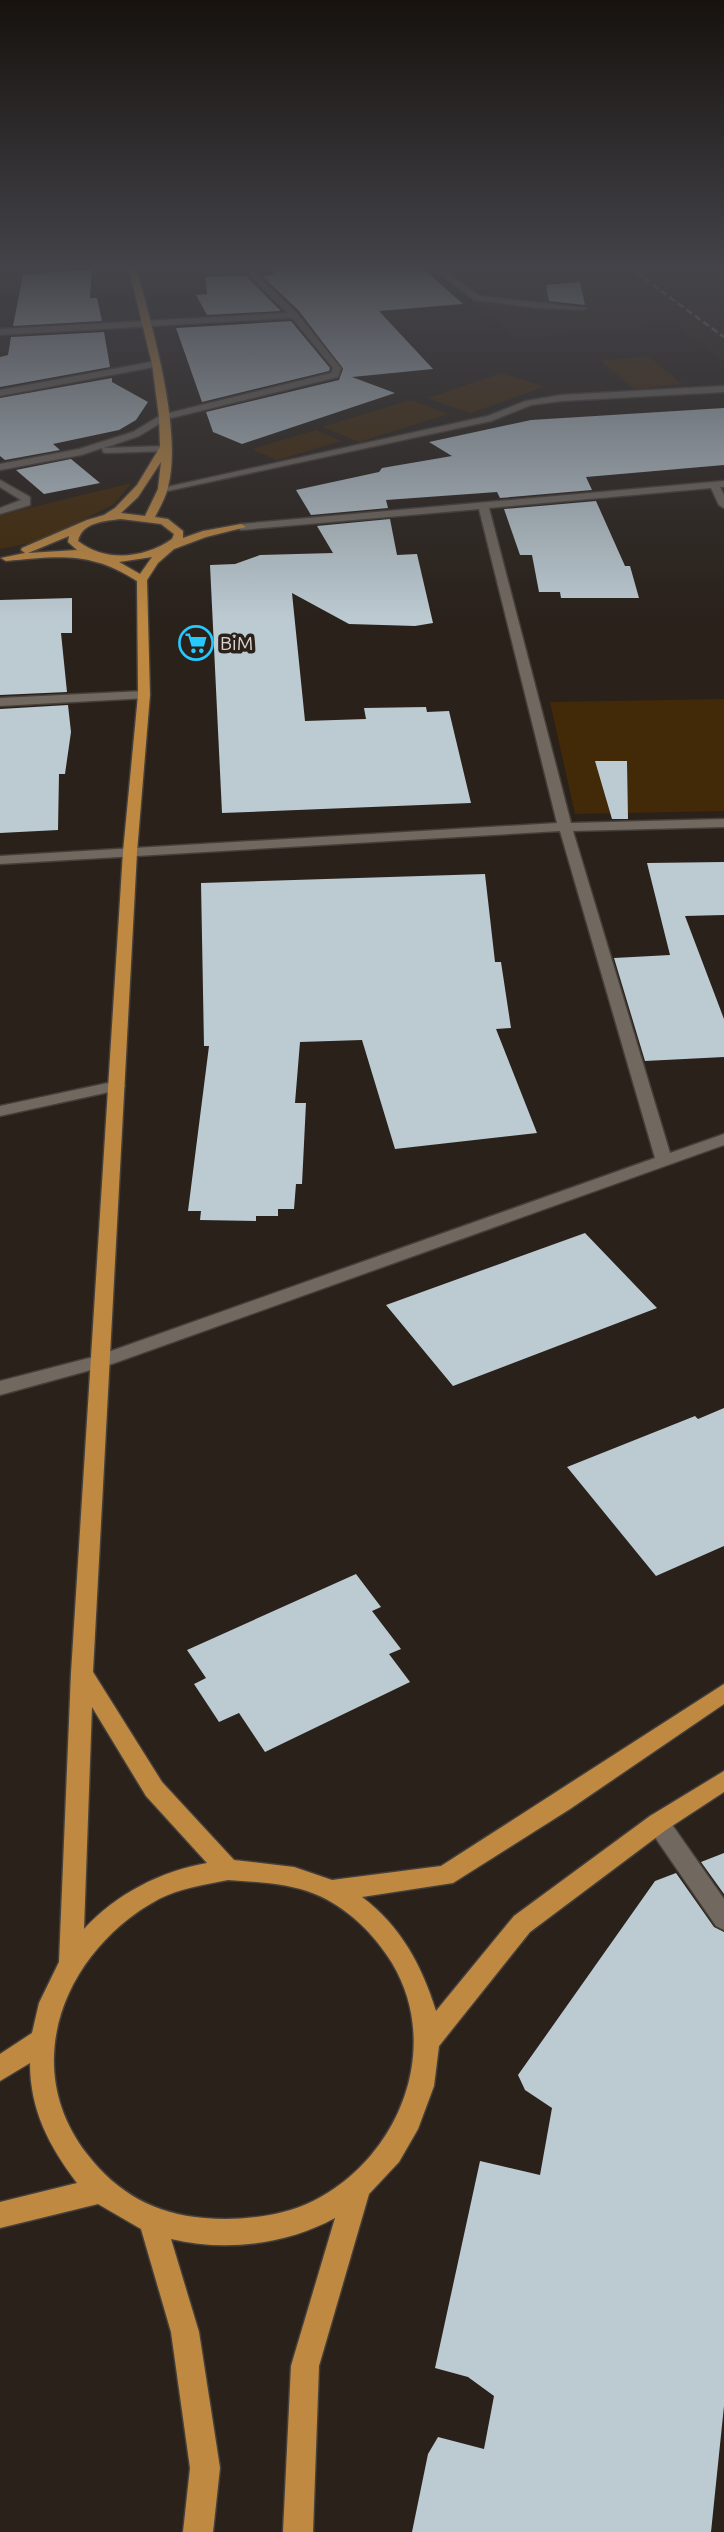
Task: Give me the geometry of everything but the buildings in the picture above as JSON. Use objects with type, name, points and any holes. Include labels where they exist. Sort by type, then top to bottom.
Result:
[{"type":"main road","points":[[150,517],[163,489],[166,469],[163,449],[164,417],[159,384]]},
{"type":"main road","points":[[3,559],[105,518],[123,508],[135,495],[163,449]]},
{"type":"main road","points":[[105,518],[150,517],[186,527],[242,527]]},
{"type":"main road","points":[[71,1961],[82,1673],[130,852],[144,695],[142,580],[154,561],[177,540],[179,533],[164,521]]},
{"type":"main road","points":[[3,559],[61,553],[132,557],[158,552],[203,534],[242,527]]},
{"type":"main road","points":[[79,528],[73,535],[73,542],[90,554],[113,560],[142,580]]},
{"type":"main road","points":[[82,1673],[155,1789],[228,1870]]},
{"type":"main road","points":[[332,1890],[445,1876],[562,1802],[724,1693]]},
{"type":"main road","points":[[429,2039],[522,1924],[657,1823],[724,1780]]},
{"type":"main road","points":[[228,1870],[282,1873],[332,1890],[375,1920],[407,1962],[426,2011],[428,2066],[412,2119],[379,2168],[357,2189],[331,2206],[273,2229],[211,2234],[152,2221],[101,2190],[64,2147],[43,2095],[42,2040],[52,1999],[71,1961],[102,1925],[139,1897],[183,1879],[228,1870]]},
{"type":"main road","points":[[0,2069],[42,2040]]},
{"type":"main road","points":[[298,2532],[305,2366],[357,2189]]},
{"type":"main road","points":[[0,2215],[101,2190]]},
{"type":"main road","points":[[152,2221],[185,2332],[205,2468],[198,2532]]},
{"type":"street","points":[[0,393],[48,384]]},
{"type":"street","points":[[0,467],[81,452],[136,435],[164,417],[298,384]]},
{"type":"street","points":[[163,489],[491,418],[529,403],[561,398],[724,388]]},
{"type":"street","points":[[81,452],[163,449]]},
{"type":"street","points":[[0,483],[26,499],[26,503],[0,511]]},
{"type":"street","points":[[242,527],[719,484],[724,505]]},
{"type":"street","points":[[483,505],[565,827],[664,1161]]},
{"type":"street","points":[[0,702],[144,695]]},
{"type":"street","points":[[0,860],[565,827],[724,823]]},
{"type":"street","points":[[0,1111],[117,1086]]},
{"type":"street","points":[[0,1388],[102,1362],[724,1139]]},
{"type":"street","points":[[657,1823],[724,1919]]},
{"type":"shaded area","points":[[469,384],[536,384],[545,387],[470,413],[428,398]]},
{"type":"shaded area","points":[[628,384],[680,384],[634,389]]},
{"type":"shaded area","points":[[411,400],[448,414],[359,442],[322,427]]},
{"type":"shaded area","points":[[316,430],[341,441],[277,460],[252,449]]},
{"type":"shaded area","points":[[132,483],[113,505],[39,541],[0,549],[0,515]]},
{"type":"shaded area","points":[[724,699],[724,811],[575,814],[550,702]]},
{"type":"place","name":"BiM","points":[[196,643]]}]
